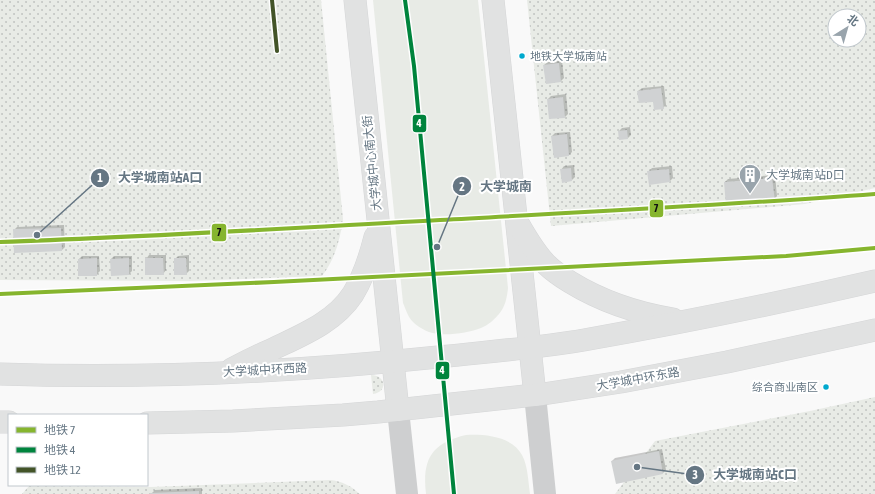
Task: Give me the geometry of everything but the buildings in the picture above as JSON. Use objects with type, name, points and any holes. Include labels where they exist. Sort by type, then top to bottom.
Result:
[{"type":"main road","name":"大学城中心南大街","points":[[355,0],[398,410]]},
{"type":"main road","points":[[494,0],[535,395]]},
{"type":"main road","points":[[223,373],[314,329],[342,308],[352,296],[366,270],[372,250],[378,218]]},
{"type":"main road","points":[[516,219],[531,245],[547,265],[579,288],[613,304],[660,317],[684,321]]},
{"type":"main road","points":[[530,347],[583,340],[684,321],[800,298],[875,281]]},
{"type":"main road","name":"大学城中环东路","points":[[398,410],[535,395],[621,382],[720,364],[875,330]]},
{"type":"main road","name":"大学城中环西路","points":[[0,374],[101,376],[223,373],[335,367],[530,347]]},
{"type":"main road","points":[[148,423],[290,418],[398,410]]},
{"type":"street","points":[[535,395],[545,494]]},
{"type":"street","name":"大学城中心南大街","points":[[398,410],[407,494]]},
{"type":"shaded area","points":[[0,0],[321,0],[343,219],[336,249],[327,270],[322,276],[190,281],[0,280]]},
{"type":"shaded area","points":[[373,0],[478,0],[508,288],[503,308],[499,314],[488,324],[476,330],[448,334],[429,332],[413,322],[408,316],[403,303]]},
{"type":"shaded area","points":[[527,0],[875,0],[875,188],[805,204],[551,226]]},
{"type":"shaded area","points":[[371,375],[382,380],[383,387],[378,393],[373,394]]},
{"type":"shaded area","points":[[875,397],[875,494],[615,494],[655,441]]},
{"type":"shaded area","points":[[466,435],[489,436],[505,440],[512,444],[522,455],[526,464],[530,494],[426,494],[426,472],[431,455],[444,443],[454,438]]},
{"type":"shaded area","points":[[330,480],[346,484],[360,494],[22,494],[29,486],[150,487]]},
{"type":"metro line","name":"12","points":[[272,0],[277,51]]},
{"type":"metro line","name":"4","points":[[405,0],[414,66],[454,494]]},
{"type":"metro line","name":"7","points":[[0,242],[165,235],[603,211],[875,194]]},
{"type":"metro line","name":"7","points":[[0,294],[274,282],[786,256],[875,248]]},
{"type":"place","name":"地铁大学城南站","points":[[522,56]]},
{"type":"place","name":"大学城南站D口","points":[[750,194]]},
{"type":"place","name":"大学城南站A口","points":[[37,235]]},
{"type":"place","name":"大学城南","points":[[437,247]]},
{"type":"place","name":"综合商业南区","points":[[826,387]]},
{"type":"place","name":"大学城南站C口","points":[[637,467]]}]
